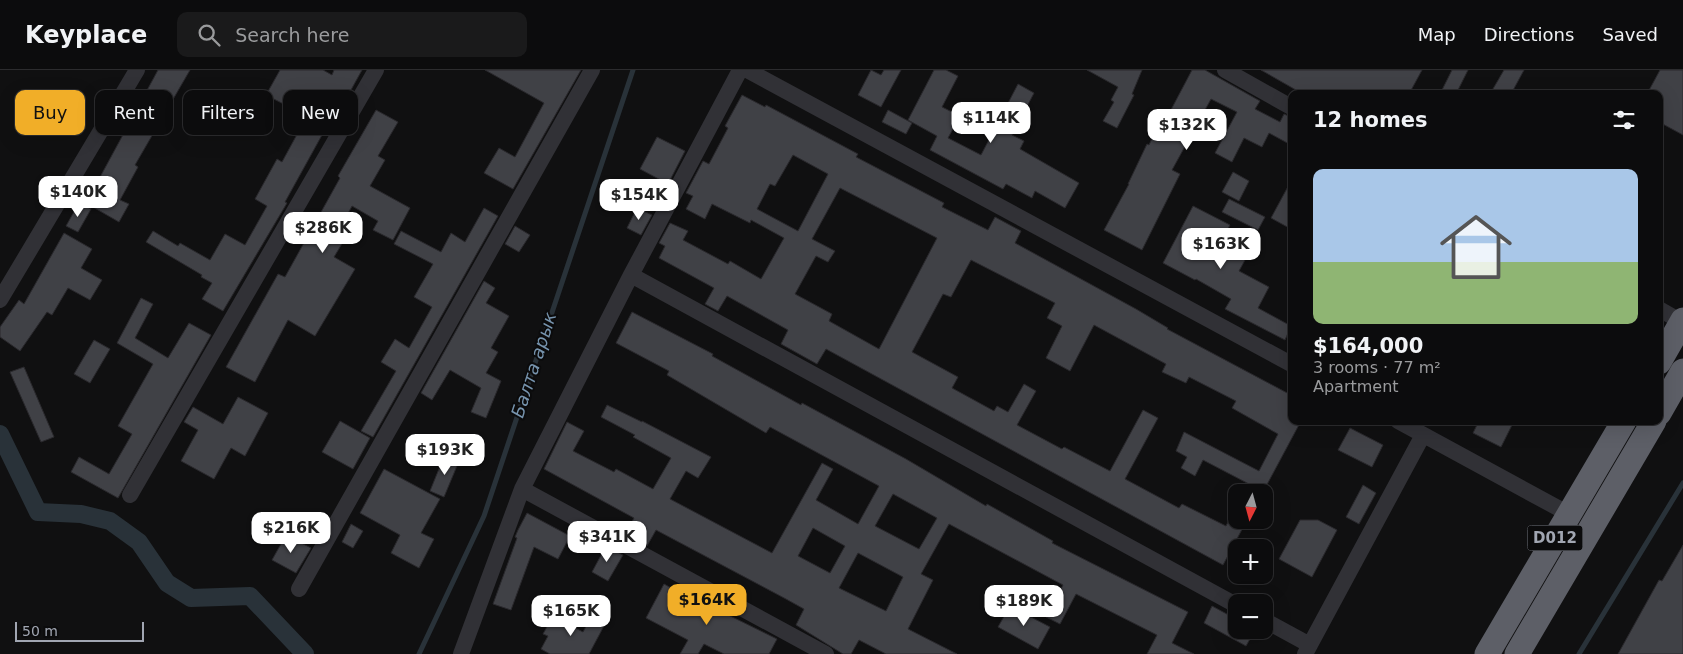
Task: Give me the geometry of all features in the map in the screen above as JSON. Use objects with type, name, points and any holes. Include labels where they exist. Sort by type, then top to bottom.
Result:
[{"type":"highway","points":[[1663,355],[1682,321]]},
{"type":"highway","points":[[1663,406],[1683,371]]},
{"type":"highway","name":"D012","points":[[1487,654],[1622,425]]},
{"type":"highway","name":"D012","points":[[1517,654],[1652,425]]},
{"type":"street","points":[[0,300],[137,70]]},
{"type":"street","points":[[130,494],[376,70]]},
{"type":"street","points":[[299,589],[592,70]]},
{"type":"street","points":[[460,654],[522,489],[631,275],[740,70]]},
{"type":"street","points":[[747,70],[774,76],[1288,362]]},
{"type":"street","points":[[1225,70],[1288,104]]},
{"type":"street","points":[[631,275],[1228,601]]},
{"type":"street","points":[[1663,311],[1682,321]]},
{"type":"street","points":[[1405,425],[1569,514]]},
{"type":"street","points":[[1273,626],[1307,650],[1423,435]]},
{"type":"street","points":[[522,489],[826,654]]},
{"type":"building","points":[[158,70],[190,70],[173,99],[173,90],[147,90]]},
{"type":"building","points":[[280,70],[323,70],[332,75],[334,70],[362,70],[351,90],[283,90],[283,104],[273,99],[273,90],[269,90]]},
{"type":"building","points":[[485,70],[581,70],[513,189],[484,173],[499,148],[515,157],[544,103]]},
{"type":"building","points":[[871,70],[881,75],[884,70],[901,70],[881,107],[858,95]]},
{"type":"building","points":[[934,70],[946,70],[958,76],[942,107],[960,116],[948,138],[981,155],[1018,84],[1034,93],[1012,135],[1024,141],[1020,149],[1079,183],[1065,208],[1035,191],[1032,198],[1006,184],[1003,189],[930,150],[937,136],[908,120]]},
{"type":"building","points":[[1087,70],[1142,70],[1132,94],[1134,95],[1117,128],[1103,121],[1114,102],[1111,100],[1118,87]]},
{"type":"building","points":[[1192,70],[1205,70],[1260,101],[1255,109],[1280,122],[1284,114],[1288,116],[1288,143],[1269,133],[1262,147],[1244,138],[1232,162],[1215,153],[1237,112],[1211,99],[1172,170],[1180,174],[1142,250],[1104,230],[1129,184],[1147,144],[1149,145],[1160,121],[1164,123]]},
{"type":"building","points":[[1261,70],[1422,70],[1411,90],[1296,90]]},
{"type":"building","points":[[1452,70],[1468,70],[1458,90],[1442,90]]},
{"type":"building","points":[[1504,70],[1524,70],[1513,90],[1492,90]]},
{"type":"building","points":[[1660,70],[1683,70],[1683,135],[1663,124],[1663,90],[1649,90]]},
{"type":"building","points":[[742,95],[765,107],[766,105],[858,154],[856,157],[944,203],[942,207],[988,230],[995,217],[1021,231],[1015,243],[1136,309],[1167,329],[1288,393],[1288,425],[1299,425],[1267,484],[1249,484],[1203,460],[1195,476],[1181,468],[1187,457],[1176,451],[1184,432],[1259,471],[1278,434],[1232,408],[1236,401],[1189,377],[1186,383],[1162,372],[1166,364],[1094,325],[1070,371],[1046,358],[1062,326],[1047,318],[1055,303],[971,260],[951,297],[943,294],[912,352],[958,377],[952,388],[994,411],[997,406],[1008,412],[1024,384],[1036,391],[1017,425],[1062,449],[1064,447],[1110,471],[1143,410],[1158,418],[1125,479],[1179,508],[1182,504],[1226,526],[1228,522],[1228,529],[1242,529],[1237,539],[1228,539],[1228,556],[1223,565],[826,349],[817,364],[781,344],[788,330],[727,296],[718,311],[705,304],[714,288],[659,258],[665,246],[659,243],[670,223],[688,231],[683,240],[728,264],[730,261],[761,279],[784,238],[751,220],[750,223],[712,204],[705,219],[686,209],[693,196],[686,193],[703,161],[709,164],[728,128],[725,126]],"holes":[[[793,155],[828,174],[798,231],[757,209],[770,184],[775,186]],[[840,188],[937,238],[879,349],[829,321],[832,314],[795,294],[816,256],[828,262],[835,251],[812,239]]]},
{"type":"building","points":[[376,110],[398,122],[378,156],[385,160],[370,186],[410,208],[393,240],[373,230],[378,221],[352,206],[335,238],[343,242],[334,257],[355,269],[315,336],[288,320],[255,382],[226,367],[278,274],[285,277],[340,178],[338,176]]},
{"type":"building","points":[[888,110],[912,123],[906,134],[882,122]]},
{"type":"building","points":[[123,135],[152,135],[135,165],[138,167],[120,200],[129,204],[119,222],[86,203]]},
{"type":"building","points":[[297,135],[322,135],[285,202],[287,203],[223,311],[202,299],[212,283],[201,277],[202,275],[146,242],[153,231],[178,246],[180,243],[210,260],[225,234],[245,245],[267,206],[255,199],[277,159],[282,162]]},
{"type":"building","points":[[657,137],[685,151],[668,184],[640,169]]},
{"type":"building","points":[[1233,172],[1249,181],[1239,201],[1222,192]]},
{"type":"building","points":[[1288,187],[1288,227],[1271,218]]},
{"type":"building","points":[[1229,199],[1265,217],[1258,230],[1222,212]]},
{"type":"building","points":[[79,203],[91,209],[78,232],[66,226]]},
{"type":"building","points":[[1193,206],[1230,225],[1219,245],[1245,260],[1239,271],[1269,287],[1258,308],[1288,324],[1288,333],[1285,340],[1225,309],[1231,299],[1163,263]]},
{"type":"building","points":[[484,208],[498,216],[373,437],[361,431],[396,371],[381,362],[395,339],[409,348],[432,307],[414,297],[433,264],[394,244],[401,231],[441,252],[451,233],[465,242]]},
{"type":"building","points":[[637,208],[652,215],[641,235],[627,228]]},
{"type":"building","points":[[515,226],[530,235],[519,252],[505,244]]},
{"type":"building","points":[[64,233],[92,249],[81,268],[102,280],[90,300],[68,288],[52,315],[47,312],[20,351],[0,337],[0,327],[19,300],[24,304]]},
{"type":"building","points":[[484,281],[495,288],[486,303],[509,316],[491,348],[498,352],[486,373],[501,381],[486,418],[471,412],[481,388],[450,370],[432,400],[421,393]]},
{"type":"building","points":[[141,298],[153,304],[135,338],[168,358],[189,323],[211,335],[118,498],[71,472],[79,457],[109,474],[132,434],[118,426],[153,364],[117,343]]},
{"type":"building","points":[[632,312],[713,354],[712,356],[801,405],[802,403],[906,459],[986,506],[987,504],[1053,541],[1052,543],[1188,612],[1172,643],[1194,654],[1147,654],[1157,635],[1076,594],[1060,624],[1046,617],[1063,585],[949,524],[921,574],[933,580],[908,629],[957,654],[886,654],[859,640],[851,654],[843,654],[796,625],[804,609],[656,530],[647,546],[625,534],[634,518],[544,469],[567,422],[584,431],[573,451],[614,472],[616,469],[653,489],[671,458],[633,437],[635,435],[601,417],[607,405],[711,457],[698,478],[686,471],[670,499],[772,553],[822,463],[833,469],[816,500],[858,524],[879,486],[770,427],[766,433],[667,375],[669,371],[616,343]],"holes":[[[893,494],[937,518],[919,549],[875,526]],[[813,528],[845,546],[830,573],[798,556]],[[858,553],[903,577],[886,611],[839,588]]]},
{"type":"building","points":[[94,340],[110,349],[90,383],[74,374]]},
{"type":"building","points":[[24,367],[54,437],[41,442],[10,372]]},
{"type":"building","points":[[238,397],[268,413],[245,456],[231,448],[214,479],[181,461],[198,430],[184,422],[193,407],[223,424]]},
{"type":"building","points":[[340,421],[370,438],[353,469],[322,452]]},
{"type":"building","points":[[1477,425],[1512,425],[1501,447],[1473,433]]},
{"type":"building","points":[[1350,428],[1383,445],[1372,467],[1338,450]]},
{"type":"building","points":[[445,454],[459,461],[444,497],[430,491]]},
{"type":"building","points":[[384,469],[440,499],[421,533],[434,539],[419,568],[391,553],[400,535],[360,513]]},
{"type":"building","points":[[1363,485],[1376,493],[1359,524],[1346,517]]},
{"type":"building","points":[[527,513],[570,536],[558,559],[534,547],[511,610],[493,604],[517,538],[515,537]]},
{"type":"building","points":[[1300,520],[1318,520],[1337,530],[1312,577],[1279,559]]},
{"type":"building","points":[[351,524],[363,531],[353,548],[342,542]]},
{"type":"building","points":[[286,535],[311,548],[296,573],[272,560]]},
{"type":"building","points":[[1683,545],[1683,654],[1618,654],[1659,580],[1662,581]]},
{"type":"building","points":[[606,546],[623,555],[608,581],[592,572]]},
{"type":"building","points":[[664,584],[711,610],[712,607],[777,639],[769,654],[724,654],[704,644],[698,654],[680,654],[688,640],[646,618]]},
{"type":"building","points":[[1010,606],[1050,627],[1038,649],[998,627]]},
{"type":"building","points":[[1212,606],[1228,615],[1228,636],[1204,623]]},
{"type":"building","points":[[553,616],[583,632],[591,617],[605,624],[589,654],[550,654],[541,649],[548,636],[543,634]]},
{"type":"building","points":[[1233,639],[1250,639],[1246,646]]},
{"type":"waterway","name":"Балта арык","points":[[419,654],[484,516],[633,70]]},
{"type":"waterway","name":"Балта арык","points":[[0,434],[38,512],[81,514],[110,521],[139,542],[167,583],[191,598],[250,596],[305,654]]},
{"type":"waterway","points":[[1579,654],[1683,483]]}]
